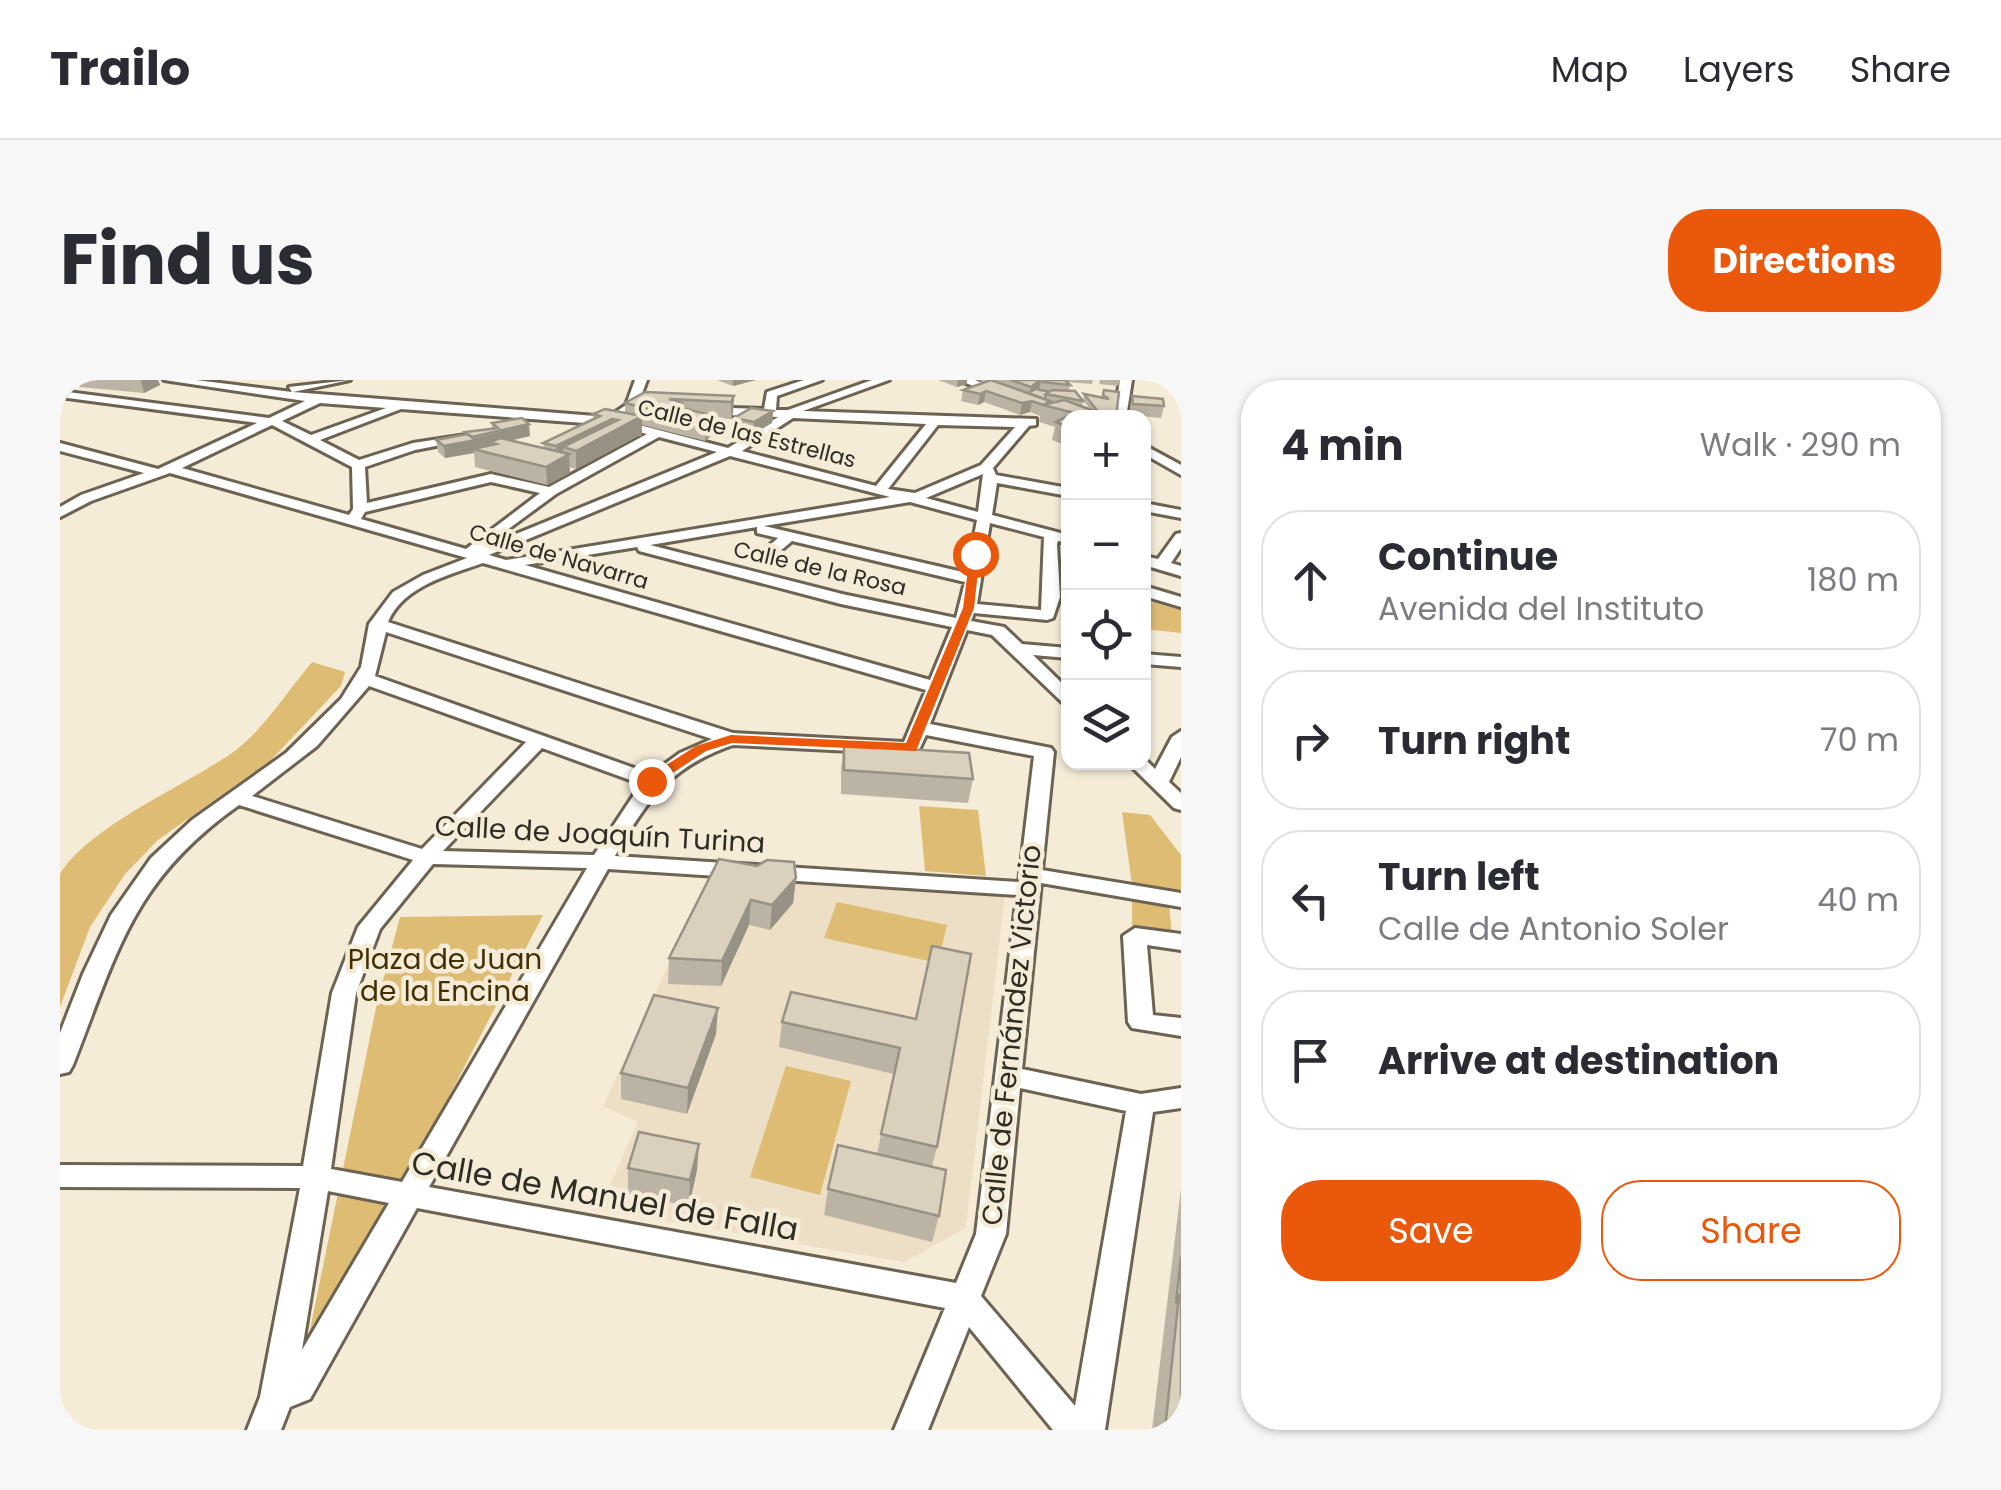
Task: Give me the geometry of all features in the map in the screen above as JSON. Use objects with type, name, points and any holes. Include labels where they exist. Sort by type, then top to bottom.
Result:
[{"type":"street","name":"Calle de las Estrellas","points":[[170,380],[282,394],[318,388],[404,405],[610,421],[982,518],[1061,534]]},
{"type":"street","points":[[60,513],[86,498],[164,471],[275,422],[318,388],[344,380]]},
{"type":"street","points":[[610,421],[631,407],[641,380]]},
{"type":"street","points":[[771,394],[816,380]]},
{"type":"street","points":[[60,1065],[115,926],[143,882],[181,839],[284,766],[324,728],[365,678],[378,624],[397,596],[436,574],[484,558],[494,550],[731,451],[798,409],[883,380]]},
{"type":"street","points":[[964,380],[1012,397]]},
{"type":"street","points":[[1121,410],[1126,380]]},
{"type":"street","points":[[760,381],[772,389],[770,412]]},
{"type":"street","points":[[60,394],[275,422],[358,465],[413,447],[480,436]]},
{"type":"street","points":[[310,440],[404,405]]},
{"type":"street","points":[[685,409],[721,406],[794,414],[1024,424],[1042,419]]},
{"type":"street","points":[[631,407],[649,408]]},
{"type":"street","points":[[518,428],[573,417]]},
{"type":"street","points":[[880,490],[936,420]]},
{"type":"street","points":[[277,1396],[298,1388],[406,1195],[651,781],[701,748],[731,739],[916,738],[966,615],[988,473],[1024,424]]},
{"type":"street","points":[[484,558],[501,528],[551,491],[658,432]]},
{"type":"street","name":"Calle de Navarra","points":[[60,447],[356,515],[484,558],[936,687]]},
{"type":"street","points":[[1151,448],[1181,454]]},
{"type":"street","points":[[1151,451],[1181,471]]},
{"type":"street","points":[[358,465],[356,515],[491,478],[551,491]]},
{"type":"street","points":[[988,473],[1061,490]]},
{"type":"street","name":"Calle de la Rosa","points":[[484,558],[632,545],[749,526],[908,499],[988,473]]},
{"type":"street","points":[[1151,508],[1181,514]]},
{"type":"street","points":[[749,526],[974,579]]},
{"type":"street","points":[[501,528],[527,536]]},
{"type":"street","points":[[768,554],[790,536]]},
{"type":"street","points":[[966,615],[1046,614],[1052,606],[1048,564],[1061,536]]},
{"type":"street","points":[[1161,566],[1181,537]]},
{"type":"street","name":"Calle de la Rosa","points":[[632,545],[841,599],[966,615],[998,631],[1017,649]]},
{"type":"street","points":[[1151,562],[1181,571]]},
{"type":"street","points":[[1048,564],[1061,568]]},
{"type":"street","points":[[1151,594],[1181,602]]},
{"type":"street","points":[[378,624],[731,739]]},
{"type":"street","points":[[1017,649],[1061,652]]},
{"type":"street","points":[[1017,649],[1061,691]]},
{"type":"street","points":[[1151,660],[1181,662]]},
{"type":"street","points":[[365,678],[651,781]]},
{"type":"street","points":[[1158,784],[1181,736]]},
{"type":"street","name":"Calle de Fernández Victorio","points":[[911,1430],[991,1234],[1044,752],[916,738]]},
{"type":"street","points":[[264,1430],[277,1396],[298,1292],[344,993],[369,927],[426,856],[539,740]]},
{"type":"street","points":[[1144,770],[1181,804]]},
{"type":"street","name":"Calle de Joaquín Turina","points":[[238,798],[426,856],[1028,882],[1181,900]]},
{"type":"street","points":[[1181,942],[1135,936],[1140,1022],[1181,1027]]},
{"type":"street","points":[[1008,1076],[1141,1104],[1181,1098]]},
{"type":"street","points":[[1088,1430],[1141,1104]]},
{"type":"street","name":"Calle de Manuel de Falla","points":[[60,1176],[313,1177],[964,1298]]},
{"type":"street","points":[[964,1298],[1074,1430]]},
{"type":"shaded area","points":[[709,877],[1005,894],[966,1228],[904,1262],[599,1210],[638,1122],[603,1106]]},
{"type":"green space","points":[[1151,602],[1181,610],[1181,633],[1151,630]]},
{"type":"green space","points":[[312,662],[345,672],[341,686],[271,760],[158,840],[125,874],[90,927],[60,1007],[60,874],[74,856],[116,822],[246,742]]},
{"type":"green space","points":[[919,806],[978,810],[986,876],[925,871]]},
{"type":"green space","points":[[1122,812],[1150,815],[1181,855],[1181,894],[1168,894],[1172,935],[1132,931],[1132,885]]},
{"type":"green space","points":[[837,902],[947,925],[938,963],[824,938]]},
{"type":"green space","name":"Plaza de Juan de la Encina","points":[[543,915],[298,1388],[377,1003],[400,917]]},
{"type":"green space","points":[[786,1066],[851,1081],[820,1195],[750,1177]]},
{"type":"building","points":[[991,380],[1050,401],[1043,405],[1022,403],[986,391],[980,394],[963,390]]},
{"type":"building","points":[[1011,380],[1040,380],[1031,387]]},
{"type":"building","points":[[1065,380],[1070,385],[1042,382]]},
{"type":"building","points":[[1036,389],[1050,392],[1045,399],[1028,393]]},
{"type":"building","points":[[1052,390],[1075,391],[1083,401],[1046,394]]},
{"type":"building","points":[[1104,390],[1119,392],[1117,410],[1097,410],[1084,394],[1109,399],[1103,395]]},
{"type":"building","points":[[645,392],[734,396],[731,402],[669,399],[681,403],[674,406],[715,416],[706,423],[625,403]]},
{"type":"building","points":[[1132,396],[1163,399],[1164,406],[1133,404]]},
{"type":"building","points":[[1064,400],[1092,410],[1062,410],[1043,405]]},
{"type":"building","points":[[751,408],[773,411],[754,422],[734,418]]},
{"type":"building","points":[[605,409],[642,416],[576,451],[563,447],[618,420],[612,419],[556,446],[543,443],[600,416],[593,414]]},
{"type":"building","points":[[522,418],[529,424],[472,437],[465,432],[498,428],[492,423]]},
{"type":"building","points":[[467,434],[476,440],[444,446],[436,440]]},
{"type":"building","points":[[500,438],[569,454],[546,467],[473,449],[496,444],[490,442]]},
{"type":"building","points":[[844,745],[969,753],[973,779],[844,770]]},
{"type":"building","points":[[719,859],[757,866],[767,860],[794,862],[796,878],[772,905],[751,900],[722,961],[669,958]]},
{"type":"building","points":[[932,946],[971,954],[937,1147],[881,1134],[900,1048],[782,1022],[791,992],[916,1019]]},
{"type":"building","points":[[654,995],[718,1008],[688,1088],[621,1073]]},
{"type":"building","points":[[639,1132],[699,1144],[690,1180],[628,1168]]},
{"type":"building","points":[[838,1145],[946,1170],[939,1216],[828,1189]]},
{"type":"building","points":[[1181,1257],[1181,1295],[1176,1303]]},
{"type":"building","points":[[1179,1295],[1181,1430],[1165,1430]]},
{"type":"route","points":[[651,781],[701,748],[731,739],[911,748],[964,622],[974,579],[975,554]]}]
